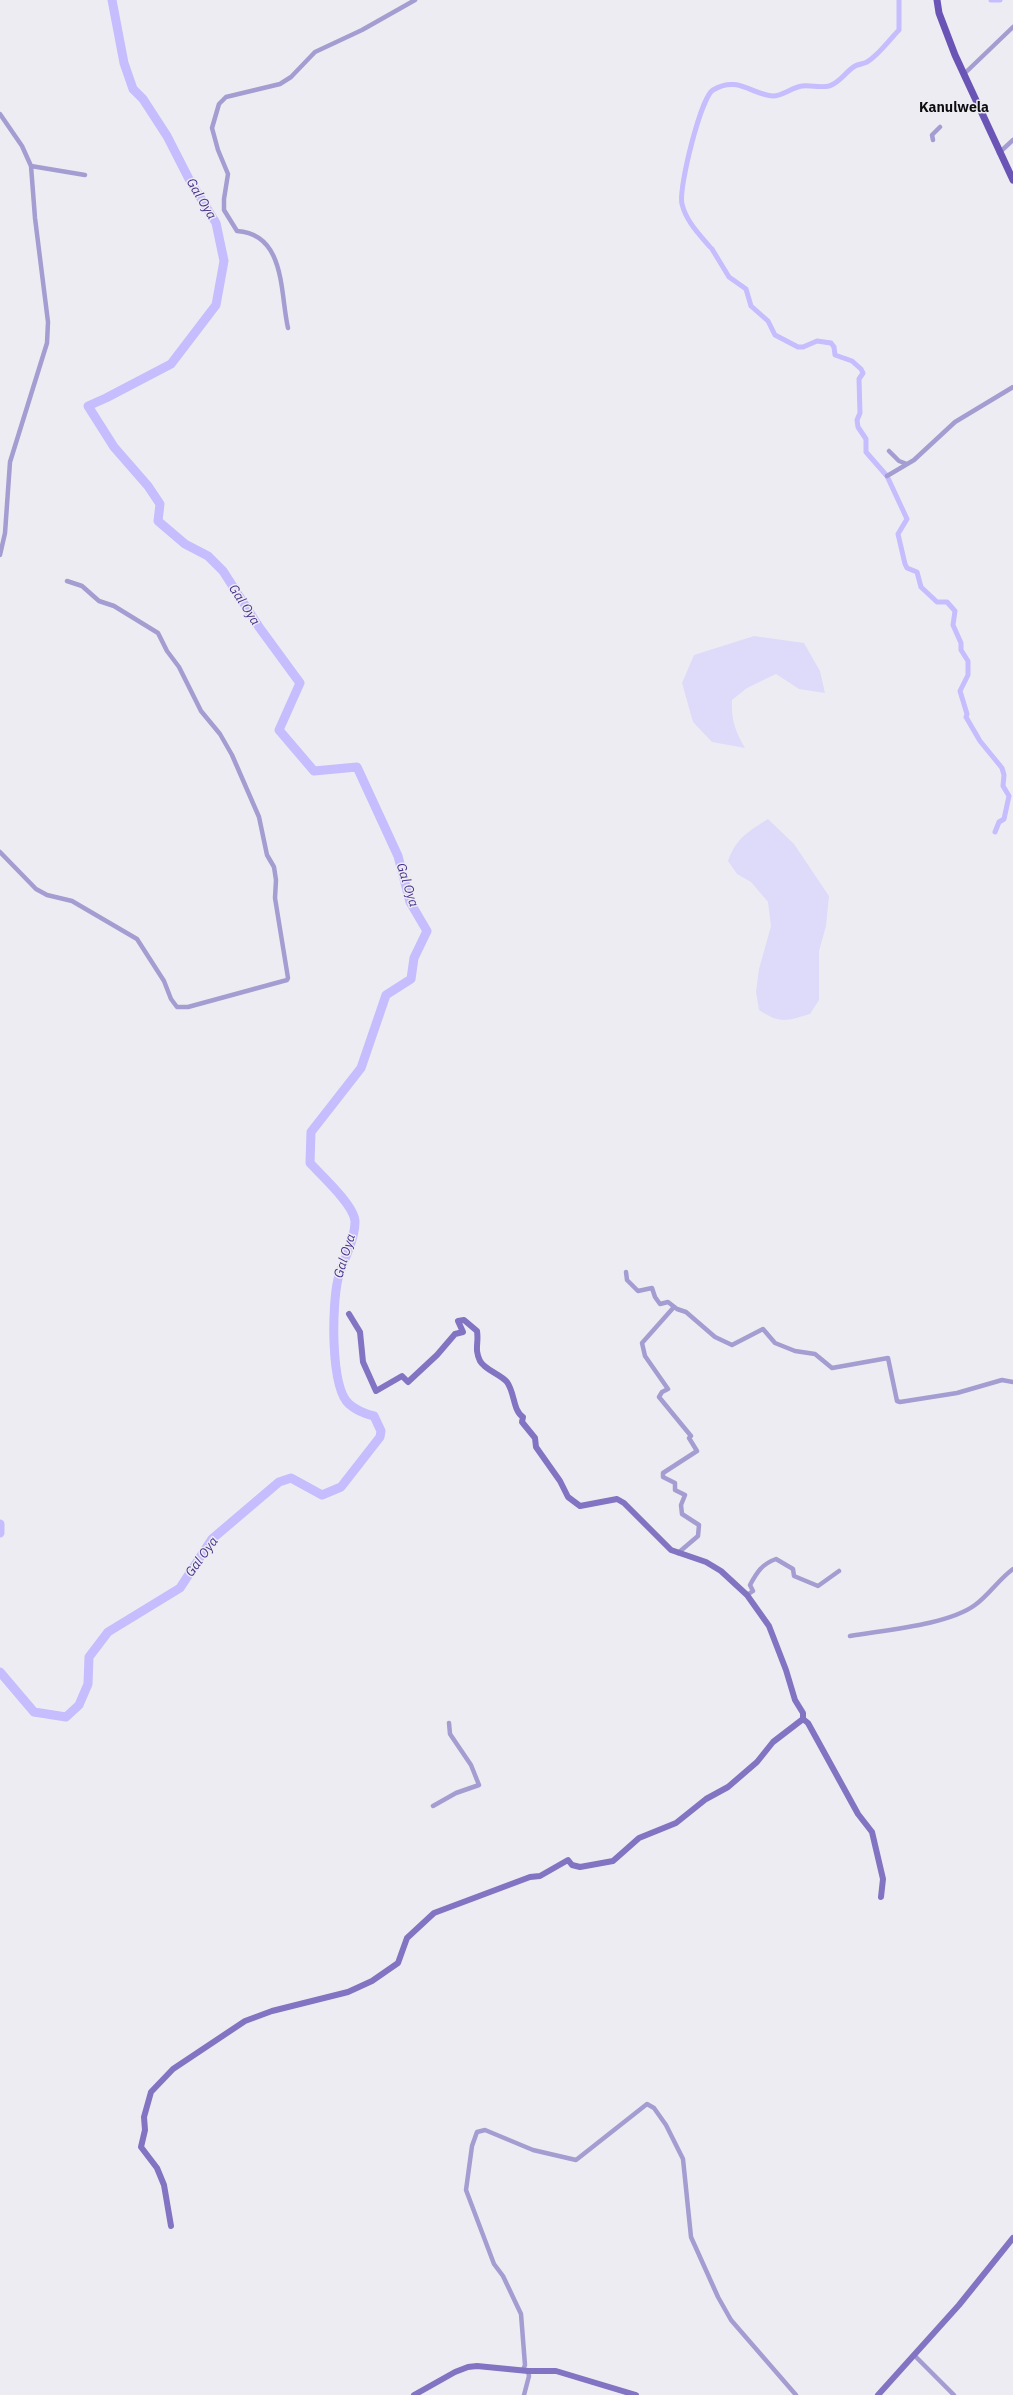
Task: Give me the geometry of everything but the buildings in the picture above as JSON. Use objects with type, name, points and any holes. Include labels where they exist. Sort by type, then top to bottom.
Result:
[{"type":"main road","points":[[937,0],[939,13],[964,74],[999,153],[1013,180]]},
{"type":"main road","points":[[349,1314],[360,1332],[363,1362],[376,1391],[402,1376],[408,1382],[455,1334],[463,1332],[458,1321],[464,1320],[477,1331],[478,1338],[475,1348],[481,1363],[506,1382],[514,1394],[516,1410],[523,1417],[522,1422],[535,1438],[536,1447],[560,1481],[568,1497],[580,1506],[616,1499],[624,1503],[671,1550],[706,1562],[721,1571],[747,1595],[769,1626],[786,1670],[795,1700],[803,1713],[803,1719]]},
{"type":"main road","points":[[803,1719],[808,1723],[858,1814],[872,1832],[884,1879],[881,1897]]},
{"type":"main road","points":[[171,2226],[164,2185],[157,2168],[141,2148],[145,2130],[144,2117],[151,2092],[173,2069],[245,2021],[272,2011],[348,1992],[388,1972],[398,1963],[407,1938],[418,1926],[434,1913],[530,1877],[540,1876],[568,1860],[572,1865],[580,1867],[613,1861],[639,1838],[676,1823],[706,1799],[722,1792],[757,1762],[773,1742],[803,1719]]},
{"type":"main road","points":[[878,2395],[985,2275],[1013,2238]]},
{"type":"main road","points":[[414,2395],[468,2367],[564,2372],[636,2395]]},
{"type":"street","points":[[288,328],[285,315],[284,290],[273,254],[264,241],[250,232],[237,231],[224,210],[228,174],[218,150],[212,128],[219,104],[226,97],[280,84],[291,77],[315,52],[362,30],[415,0]]},
{"type":"street","points":[[964,74],[1013,27]]},
{"type":"street","points":[[0,114],[22,146],[31,166],[35,218],[47,305],[47,343],[10,462],[5,533],[0,555]]},
{"type":"street","points":[[933,140],[932,135],[940,127]]},
{"type":"street","points":[[999,153],[1013,140]]},
{"type":"street","points":[[31,166],[85,175]]},
{"type":"street","points":[[887,476],[924,452],[949,427],[1013,387]]},
{"type":"street","points":[[889,451],[899,461],[907,464]]},
{"type":"street","points":[[0,852],[36,889],[47,895],[72,901],[137,939],[164,981],[171,999],[177,1007],[188,1007],[287,980],[288,978],[275,898],[276,880],[274,867],[267,855],[259,817],[232,755],[220,734],[200,711],[179,667],[167,651],[158,633],[114,606],[98,601],[82,586],[67,581]]},
{"type":"street","points":[[626,1272],[627,1280],[638,1291],[652,1288],[654,1298],[660,1304],[668,1302],[674,1307],[686,1312],[715,1337],[732,1345],[763,1329],[775,1343],[786,1349],[815,1354],[832,1368],[888,1358],[897,1401],[900,1402],[957,1393],[1002,1380],[1013,1382]]},
{"type":"street","points":[[674,1307],[642,1343],[645,1356],[668,1389],[662,1392],[659,1397],[691,1436],[689,1438],[697,1451],[663,1473],[663,1477],[675,1483],[675,1490],[685,1495],[681,1505],[682,1514],[698,1525],[698,1536],[678,1553]]},
{"type":"street","points":[[747,1595],[753,1591],[750,1585],[764,1563],[776,1559],[793,1569],[794,1576],[818,1586],[839,1571]]},
{"type":"street","points":[[850,1636],[908,1627],[952,1616],[975,1605],[1013,1569]]},
{"type":"street","points":[[433,1806],[456,1793],[479,1785],[471,1765],[450,1734],[449,1723]]},
{"type":"street","points":[[524,2395],[529,2376],[525,2365],[521,2314],[510,2290],[493,2262],[466,2190],[472,2146],[477,2132],[485,2130],[533,2150],[576,2160],[647,2104],[654,2108],[666,2125],[681,2155],[686,2178],[687,2212],[691,2237],[718,2297],[731,2320],[796,2395]]},
{"type":"street","points":[[914,2355],[954,2395]]},
{"type":"shaded area","points":[[754,636],[804,643],[820,671],[825,693],[799,689],[776,674],[747,688],[732,700],[734,725],[745,748],[712,742],[693,722],[682,683],[694,655]]},
{"type":"shaded area","points":[[768,819],[794,844],[829,896],[826,926],[819,951],[819,1000],[810,1014],[789,1020],[773,1018],[759,1010],[756,992],[759,969],[771,926],[768,902],[751,882],[737,874],[728,861],[731,853],[739,841]]},
{"type":"waterway","name":"Gal Oya","points":[[0,1672],[34,1712],[66,1717],[79,1705],[88,1684],[89,1657],[108,1632],[180,1588],[212,1539],[279,1482],[291,1478],[322,1495],[341,1487],[380,1437],[381,1431],[374,1416],[361,1412],[349,1404],[343,1395],[338,1381],[334,1344],[336,1291],[340,1272],[353,1236],[355,1221],[353,1214],[343,1199],[310,1163],[311,1132],[361,1068],[386,995],[411,979],[414,958],[427,931],[410,902],[398,856],[357,767],[314,771],[279,730],[300,683],[259,627],[223,571],[208,556],[185,544],[158,521],[160,504],[148,486],[114,447],[88,406],[171,364],[216,305],[224,261],[216,223],[189,179],[167,136],[143,99],[133,89],[124,63],[112,0]]},
{"type":"waterway","points":[[710,247],[693,227],[682,204],[683,181],[687,163],[697,125],[708,96],[713,90],[730,84],[773,96],[780,95],[802,86],[822,87],[833,84],[840,80],[855,66],[866,63],[871,59],[899,30],[899,0]]},
{"type":"waterway","points":[[991,0],[1000,0]]},
{"type":"waterway","points":[[712,249],[729,277],[746,289],[751,306],[768,321],[775,335],[798,347],[803,347],[817,341],[831,343],[834,347],[835,355],[852,361],[861,369],[863,373],[859,379],[860,413],[857,420],[858,427],[866,439],[866,452],[887,476],[907,519],[898,534],[905,564],[907,568],[917,572],[921,587],[937,602],[947,602],[955,611],[953,625],[961,643],[961,650],[968,661],[968,675],[960,691],[967,714],[966,717],[980,741],[1002,768],[1004,775],[1003,786],[1009,796],[1004,819],[999,822],[995,832]]},
{"type":"waterway","name":"Gal Oya","points":[[0,1524],[0,1533]]},
{"type":"district","name":"Kanulwela","points":[[954,108]]}]
